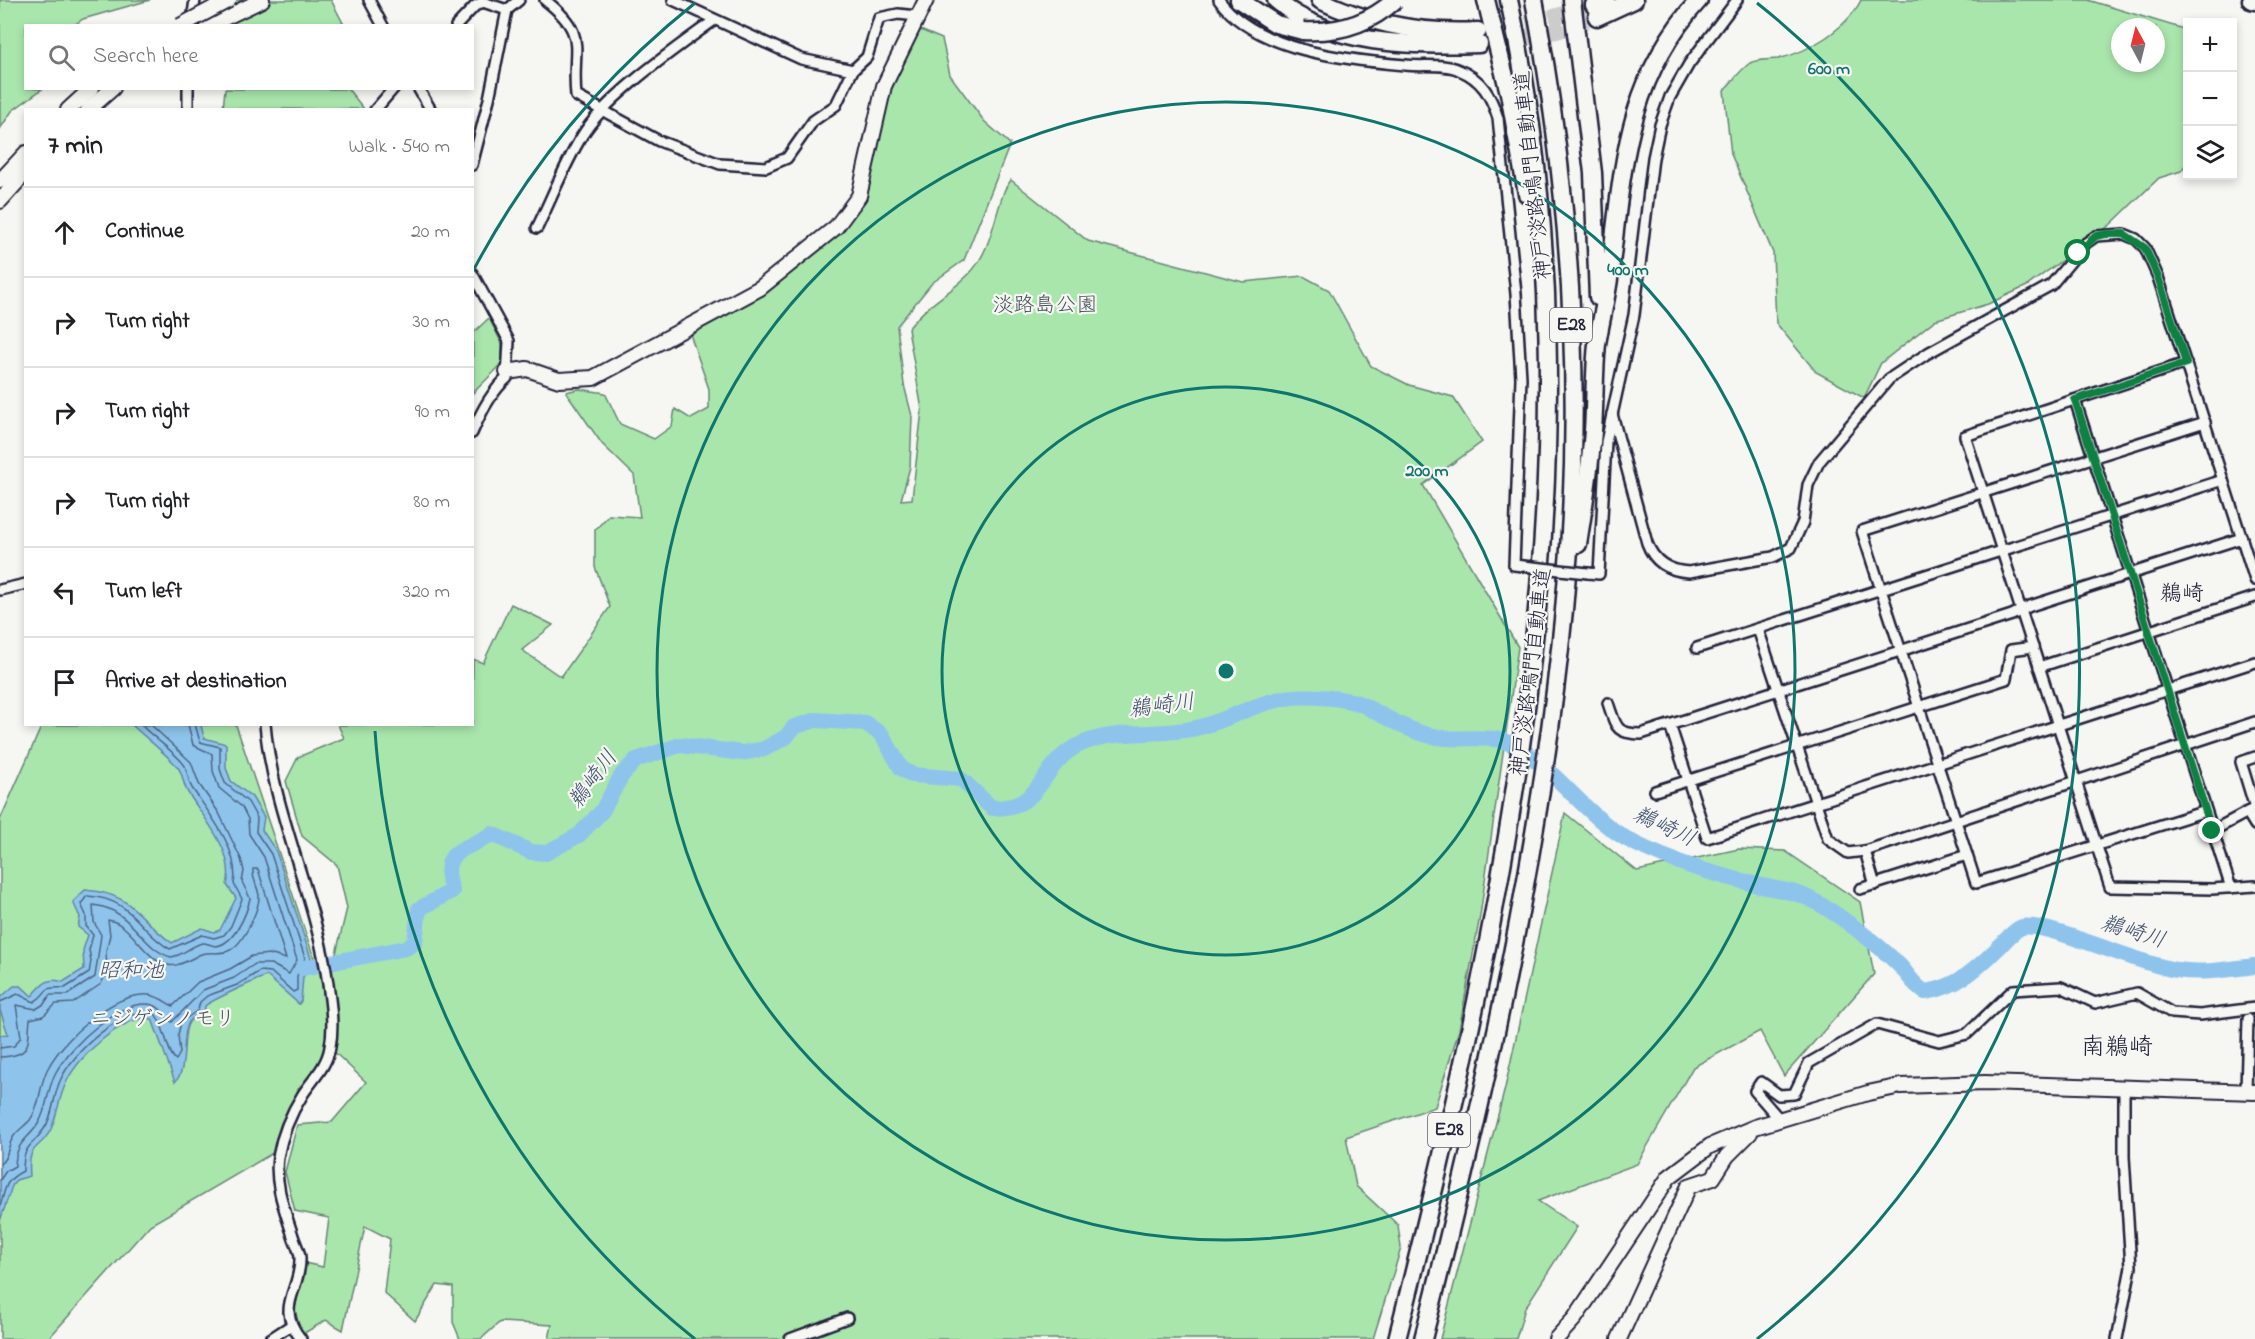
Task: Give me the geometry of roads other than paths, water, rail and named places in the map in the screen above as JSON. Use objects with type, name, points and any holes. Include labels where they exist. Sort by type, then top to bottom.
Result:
[{"type":"highway","points":[[1239,0],[1276,24],[1303,31],[1345,28],[1375,16],[1395,0]]},
{"type":"highway","points":[[1276,0],[1303,18],[1355,36],[1414,44],[1478,38],[1383,23],[1320,0]]},
{"type":"highway","points":[[1337,0],[1383,23]]},
{"type":"highway","points":[[1345,28],[1371,15],[1389,0]]},
{"type":"highway","points":[[1486,0],[1509,93],[1545,280]]},
{"type":"highway","name":"神戸淡路鳴門自動車道","points":[[1397,1339],[1441,1163],[1494,919],[1509,828],[1532,644],[1541,550],[1549,387],[1545,280],[1531,134],[1509,0]]},
{"type":"highway","name":"神戸淡路鳴門自動車道","points":[[1423,1339],[1484,1094],[1517,926],[1543,771],[1564,611],[1572,464],[1571,325],[1566,232],[1556,139],[1534,0]]},
{"type":"highway","points":[[1564,611],[1587,489],[1597,345],[1596,207],[1572,0]]},
{"type":"highway","points":[[1599,7],[1634,0]]},
{"type":"highway","points":[[1597,345],[1634,112],[1654,64],[1679,24],[1699,0]]},
{"type":"street","points":[[192,24],[195,0]]},
{"type":"street","points":[[184,24],[229,0]]},
{"type":"street","points":[[212,24],[262,0]]},
{"type":"street","points":[[369,0],[382,24]]},
{"type":"street","points":[[474,156],[507,10],[519,0]]},
{"type":"street","points":[[545,0],[560,12],[574,29],[576,96],[659,141],[720,164],[766,167],[787,158],[813,121],[836,105],[853,70],[867,57],[879,18],[898,14],[917,16]]},
{"type":"street","points":[[673,0],[713,21],[801,59],[853,70]]},
{"type":"street","points":[[507,372],[526,369],[559,380],[593,378],[760,288],[837,227],[859,196],[884,86],[926,0]]},
{"type":"street","points":[[1219,0],[1244,24],[1284,44],[1380,63],[1457,69],[1485,88],[1492,98],[1498,118],[1519,326],[1520,460],[1514,565],[1599,574],[1604,467],[1612,414],[1634,315],[1660,125],[1670,97],[1689,64],[1737,0]]},
{"type":"street","points":[[458,24],[475,6],[483,2],[507,10]]},
{"type":"street","points":[[537,228],[582,135],[602,111],[658,62],[713,21]]},
{"type":"street","points":[[70,108],[90,90]]},
{"type":"street","points":[[90,108],[111,90]]},
{"type":"street","points":[[188,90],[188,108]]},
{"type":"street","points":[[377,108],[392,90]]},
{"type":"street","points":[[419,90],[430,108]]},
{"type":"street","points":[[0,181],[24,155]]},
{"type":"street","points":[[0,201],[24,174]]},
{"type":"street","points":[[1612,414],[1651,553],[1668,568],[1689,572],[1773,557],[1791,548],[1803,522],[1808,485],[1819,462],[1889,379],[1928,353],[2051,285],[2086,243],[2096,236],[2124,234],[2145,248],[2158,277],[2255,580]]},
{"type":"street","points":[[474,277],[509,341],[510,353],[507,378],[500,384],[474,428]]},
{"type":"street","points":[[2186,363],[1965,436],[2110,888],[2231,888],[2255,885]]},
{"type":"street","points":[[2075,400],[2231,888]]},
{"type":"street","points":[[2205,422],[1862,531],[1976,883],[2206,811]]},
{"type":"street","points":[[1697,648],[2223,480]]},
{"type":"street","points":[[1608,703],[1617,729],[1626,734],[1641,734],[2242,538]]},
{"type":"street","points":[[0,590],[24,584]]},
{"type":"street","points":[[2039,667],[2255,597]]},
{"type":"street","points":[[1758,628],[1828,840],[1848,853],[1865,851],[1957,823],[2255,722]]},
{"type":"street","points":[[1654,791],[2006,679],[2011,650],[2033,647]]},
{"type":"street","points":[[1670,725],[1707,838],[2255,662]]},
{"type":"street","points":[[265,726],[284,814],[323,952],[332,1024],[326,1062],[286,1125],[277,1175],[282,1200],[300,1258],[289,1307],[290,1326],[301,1339]]},
{"type":"street","points":[[2255,758],[2241,762],[2255,825]]},
{"type":"street","points":[[2212,831],[2252,809]]},
{"type":"street","points":[[1865,851],[1875,885]]},
{"type":"street","points":[[1860,889],[1967,855]]},
{"type":"street","points":[[1781,1120],[1755,1091],[1761,1082],[1779,1095],[1794,1094],[1809,1063],[1877,1024],[1940,1041],[1967,1034],[2013,990],[2061,987],[2095,1003],[2137,993],[2172,1013],[2200,1015],[2255,1008]]},
{"type":"street","points":[[1557,1339],[1575,1318],[1669,1177],[1710,1146],[1755,1127],[1868,1093],[1901,1086],[1985,1083],[2250,1092],[2251,1049],[2247,1019]]},
{"type":"street","points":[[2117,1339],[2131,1267],[2124,1157],[2124,1086]]},
{"type":"street","points":[[1619,1339],[1689,1186],[1713,1178],[1728,1156],[1755,1127]]},
{"type":"street","points":[[790,1339],[848,1318]]},
{"type":"street","points":[[270,1339],[290,1326]]},
{"type":"water","name":"昭和池","points":[[133,726],[201,726],[204,738],[226,744],[226,768],[231,781],[252,797],[264,817],[262,830],[276,851],[311,958],[310,968],[303,977],[301,1001],[299,1004],[267,976],[205,1006],[204,1016],[195,1017],[187,1028],[180,1075],[175,1082],[152,1019],[141,1019],[128,1023],[103,1039],[81,1060],[67,1081],[51,1129],[30,1157],[30,1176],[16,1180],[12,1186],[0,1221],[0,1035],[8,1034],[0,1010],[0,998],[14,986],[21,986],[32,996],[45,983],[53,980],[63,982],[84,969],[83,950],[88,935],[78,927],[80,917],[73,902],[85,890],[101,892],[125,902],[172,943],[202,928],[214,932],[220,930],[236,898],[227,885],[229,873],[223,848],[187,791],[179,769]]},
{"type":"waterway","name":"鵜崎川","points":[[303,968],[406,948],[415,942],[419,909],[452,891],[448,866],[456,853],[492,834],[531,852],[546,853],[579,835],[602,811],[622,775],[636,760],[680,745],[742,753],[764,749],[786,737],[794,727],[816,720],[865,723],[882,735],[901,768],[912,775],[961,779],[992,808],[1010,807],[1023,802],[1033,794],[1057,762],[1067,752],[1081,744],[1123,734],[1196,728],[1274,700],[1304,697],[1326,697],[1358,703],[1400,725],[1428,735],[1447,738],[1497,739],[1515,746],[1546,769],[1617,833],[1648,850],[1678,862],[1761,886],[1796,893],[1810,899],[1831,911],[1869,939],[1891,957],[1925,992],[1947,986],[1967,975],[2013,932],[2022,927],[2051,931],[2177,970],[2226,970],[2255,966]]},
{"type":"tunnel","points":[[1479,31],[1527,25],[1594,5]]},
{"type":"tunnel","points":[[1502,42],[1557,31],[1597,17]]},
{"type":"district","name":"鵜崎","points":[[2182,595]]},
{"type":"district","name":"南鵜崎","points":[[2117,1048]]},
{"type":"park label","name":"淡路島公園","points":[[1045,306]]},
{"type":"park label","name":"ニジゲンノモリ","points":[[163,1020]]}]
